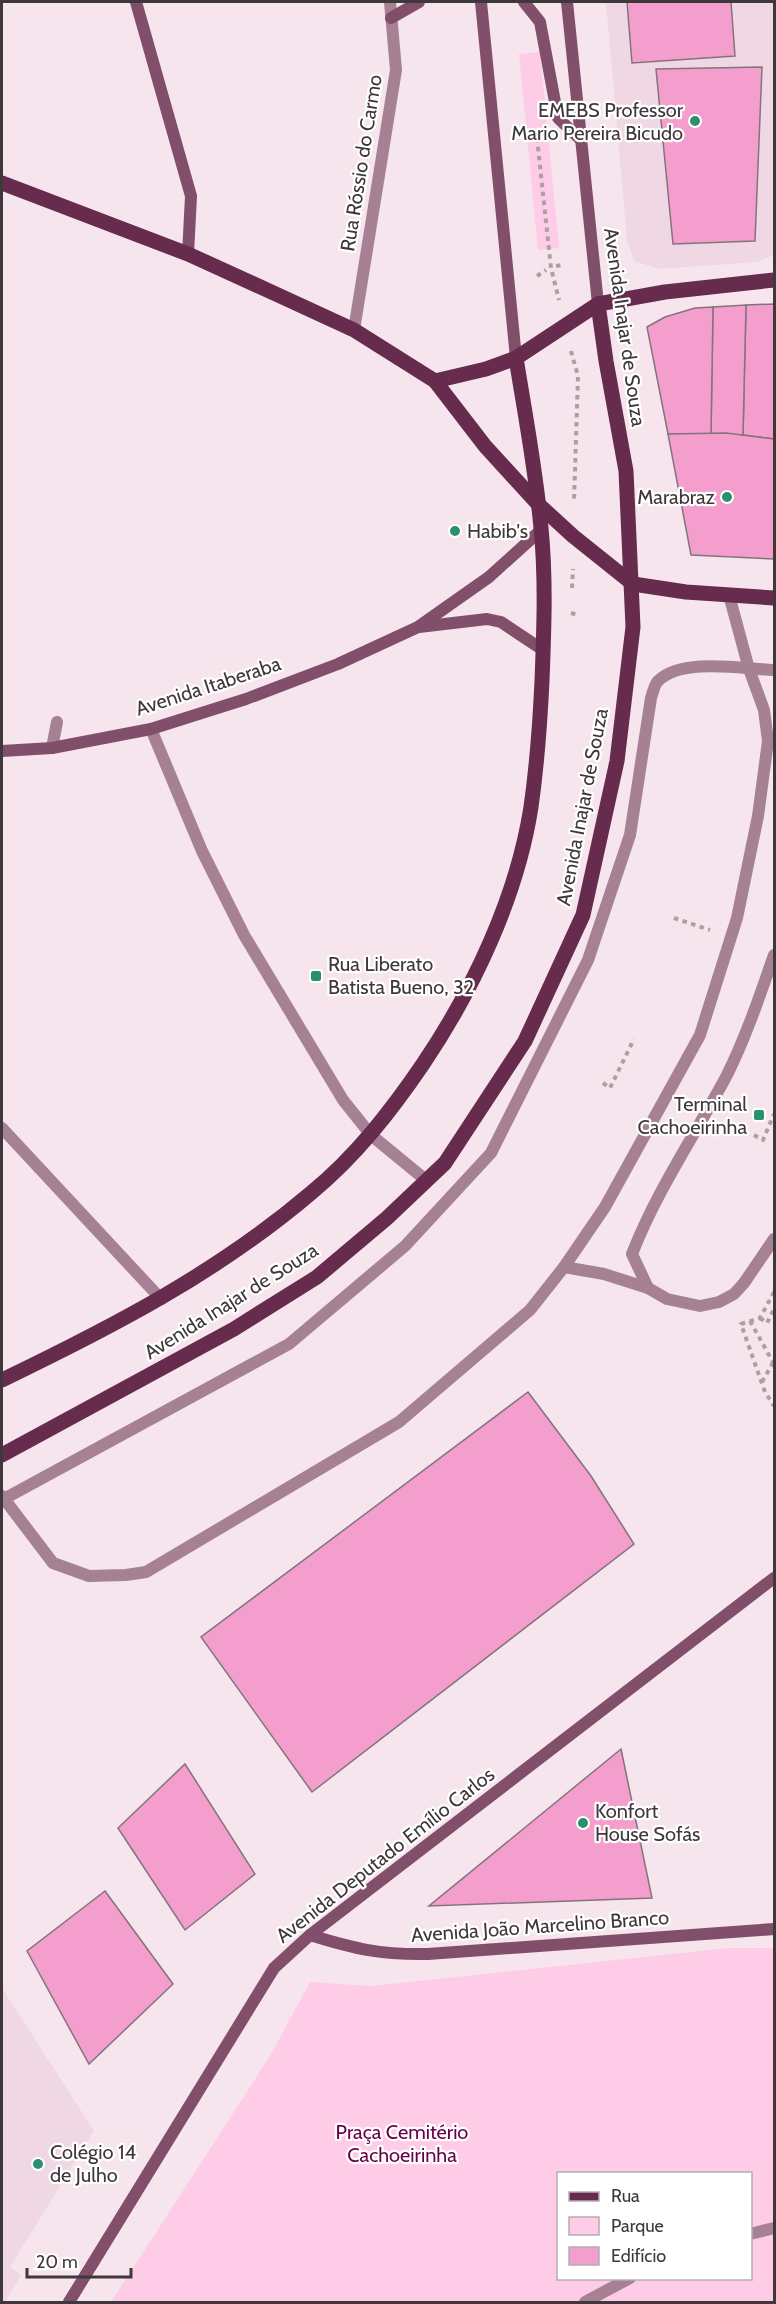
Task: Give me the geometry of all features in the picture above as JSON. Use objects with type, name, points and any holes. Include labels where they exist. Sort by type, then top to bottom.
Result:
[{"type":"main road","points":[[136,2],[191,196],[188,254]]},
{"type":"main road","points":[[391,18],[419,2]]},
{"type":"main road","name":"Avenida Inajar de Souza","points":[[2,1380],[161,1299],[235,1253],[313,1192],[371,1135],[389,1113],[440,1038],[479,970],[511,890],[530,810],[540,727],[543,650],[541,530],[516,358],[481,2]]},
{"type":"main road","points":[[524,2],[540,22],[558,118],[581,140]]},
{"type":"main road","name":"Avenida Inajar de Souza","points":[[2,1455],[234,1329],[317,1277],[427,1181],[445,1163],[525,1041],[583,915],[617,761],[633,627],[633,584],[626,471],[598,304],[567,2]]},
{"type":"main road","points":[[2,183],[188,254],[354,330],[435,381],[484,446],[538,504],[573,536],[633,584],[686,592],[774,598]]},
{"type":"main road","points":[[435,381],[486,369],[516,358],[598,304],[665,292],[774,280]]},
{"type":"main road","name":"Avenida Itaberaba","points":[[2,751],[52,748],[151,729],[256,695],[338,664],[418,627],[489,577],[541,530]]},
{"type":"main road","name":"Avenida Itaberaba","points":[[418,627],[487,619],[501,622],[543,650]]},
{"type":"main road","name":"Avenida Deputado Emílio Carlos","points":[[69,2302],[274,1968],[310,1935],[774,1578]]},
{"type":"main road","name":"Avenida João Marcelino Branco","points":[[310,1935],[354,1949],[393,1955],[774,1929]]},
{"type":"street","name":"Rua Róssio do Carmo","points":[[354,330],[396,70],[390,2]]},
{"type":"street","points":[[729,595],[749,669],[764,710],[768,741],[758,816],[731,937],[700,1035],[605,1207],[564,1267],[530,1310],[399,1422],[146,1572],[89,1576],[53,1563],[2,1498],[289,1344],[405,1246],[491,1153],[588,960],[630,835],[651,698],[657,681],[675,671],[687,668],[728,667],[749,669],[774,670]]},
{"type":"street","points":[[52,748],[57,722]]},
{"type":"street","points":[[151,729],[202,851],[244,935],[343,1100],[371,1135],[427,1181]]},
{"type":"street","points":[[648,1288],[632,1254],[657,1197],[728,1071],[743,1039],[774,955]]},
{"type":"street","points":[[2,1128],[161,1299]]},
{"type":"street","points":[[564,1267],[604,1274],[648,1288],[667,1299],[685,1305],[700,1306],[719,1302],[734,1294],[774,1239]]},
{"type":"street","points":[[752,2234],[774,2228]]},
{"type":"street","points":[[585,2302],[626,2280]]},
{"type":"path","points":[[535,122],[554,267],[562,265]]},
{"type":"path","points":[[537,276],[546,270]]},
{"type":"path","points":[[575,476],[578,376]]},
{"type":"path","points":[[571,613],[578,615]]},
{"type":"path","points":[[674,918],[731,937]]},
{"type":"path","points":[[603,1083],[610,1088],[634,1039]]},
{"type":"path","points":[[754,1135],[763,1140],[774,1114]]},
{"type":"path","points":[[774,1292],[760,1318],[741,1324],[765,1392],[774,1406]]},
{"type":"path","points":[[760,1318],[767,1323],[774,1309]]},
{"type":"path","points":[[750,1321],[774,1363],[762,1382]]},
{"type":"shaded area","name":"EMEBS Professor Mario Pereira Bicudo","points":[[606,2],[774,2],[774,255],[757,262],[659,269],[634,261],[627,240]]},
{"type":"shaded area","name":"Colégio 14 de Julho","points":[[2,1988],[94,2131],[10,2267],[21,2275],[5,2302],[2,2302]]},
{"type":"green space","points":[[540,52],[559,248],[538,250],[519,54]]},
{"type":"green space","name":"Praça Cemitério Cachoeirinha","points":[[728,1948],[774,1948],[774,2302],[111,2302],[270,2056],[310,1982],[372,1986]]},
{"type":"building","points":[[627,2],[731,2],[735,56],[632,63]]},
{"type":"building","points":[[762,67],[755,241],[673,244],[656,69]]},
{"type":"building","points":[[774,304],[774,439],[743,435],[746,305]]},
{"type":"building","points":[[746,305],[743,435],[711,434],[713,307]]},
{"type":"building","points":[[713,307],[711,434],[668,434],[647,327],[665,317],[695,308]]},
{"type":"building","name":"Marabraz","points":[[726,433],[774,439],[774,559],[691,555],[668,434]]},
{"type":"building","points":[[528,1392],[591,1476],[634,1544],[312,1792],[201,1637]]},
{"type":"building","name":"Konfort House Sofás","points":[[621,1749],[652,1898],[429,1906]]},
{"type":"building","points":[[185,1764],[255,1874],[185,1930],[118,1828]]},
{"type":"building","points":[[105,1891],[173,1984],[89,2064],[27,1951]]},
{"type":"place","name":"EMEBS Professor Mario Pereira Bicudo","points":[[695,121]]},
{"type":"place","name":"Marabraz","points":[[727,497]]},
{"type":"place","name":"Habib's","points":[[455,531]]},
{"type":"place","name":"Rua Liberato Batista Bueno, 32","points":[[316,976]]},
{"type":"place","name":"Terminal Cachoeirinha","points":[[759,1115]]},
{"type":"place","name":"Konfort House Sofás","points":[[583,1823]]},
{"type":"place","name":"Colégio 14 de Julho","points":[[38,2164]]}]
